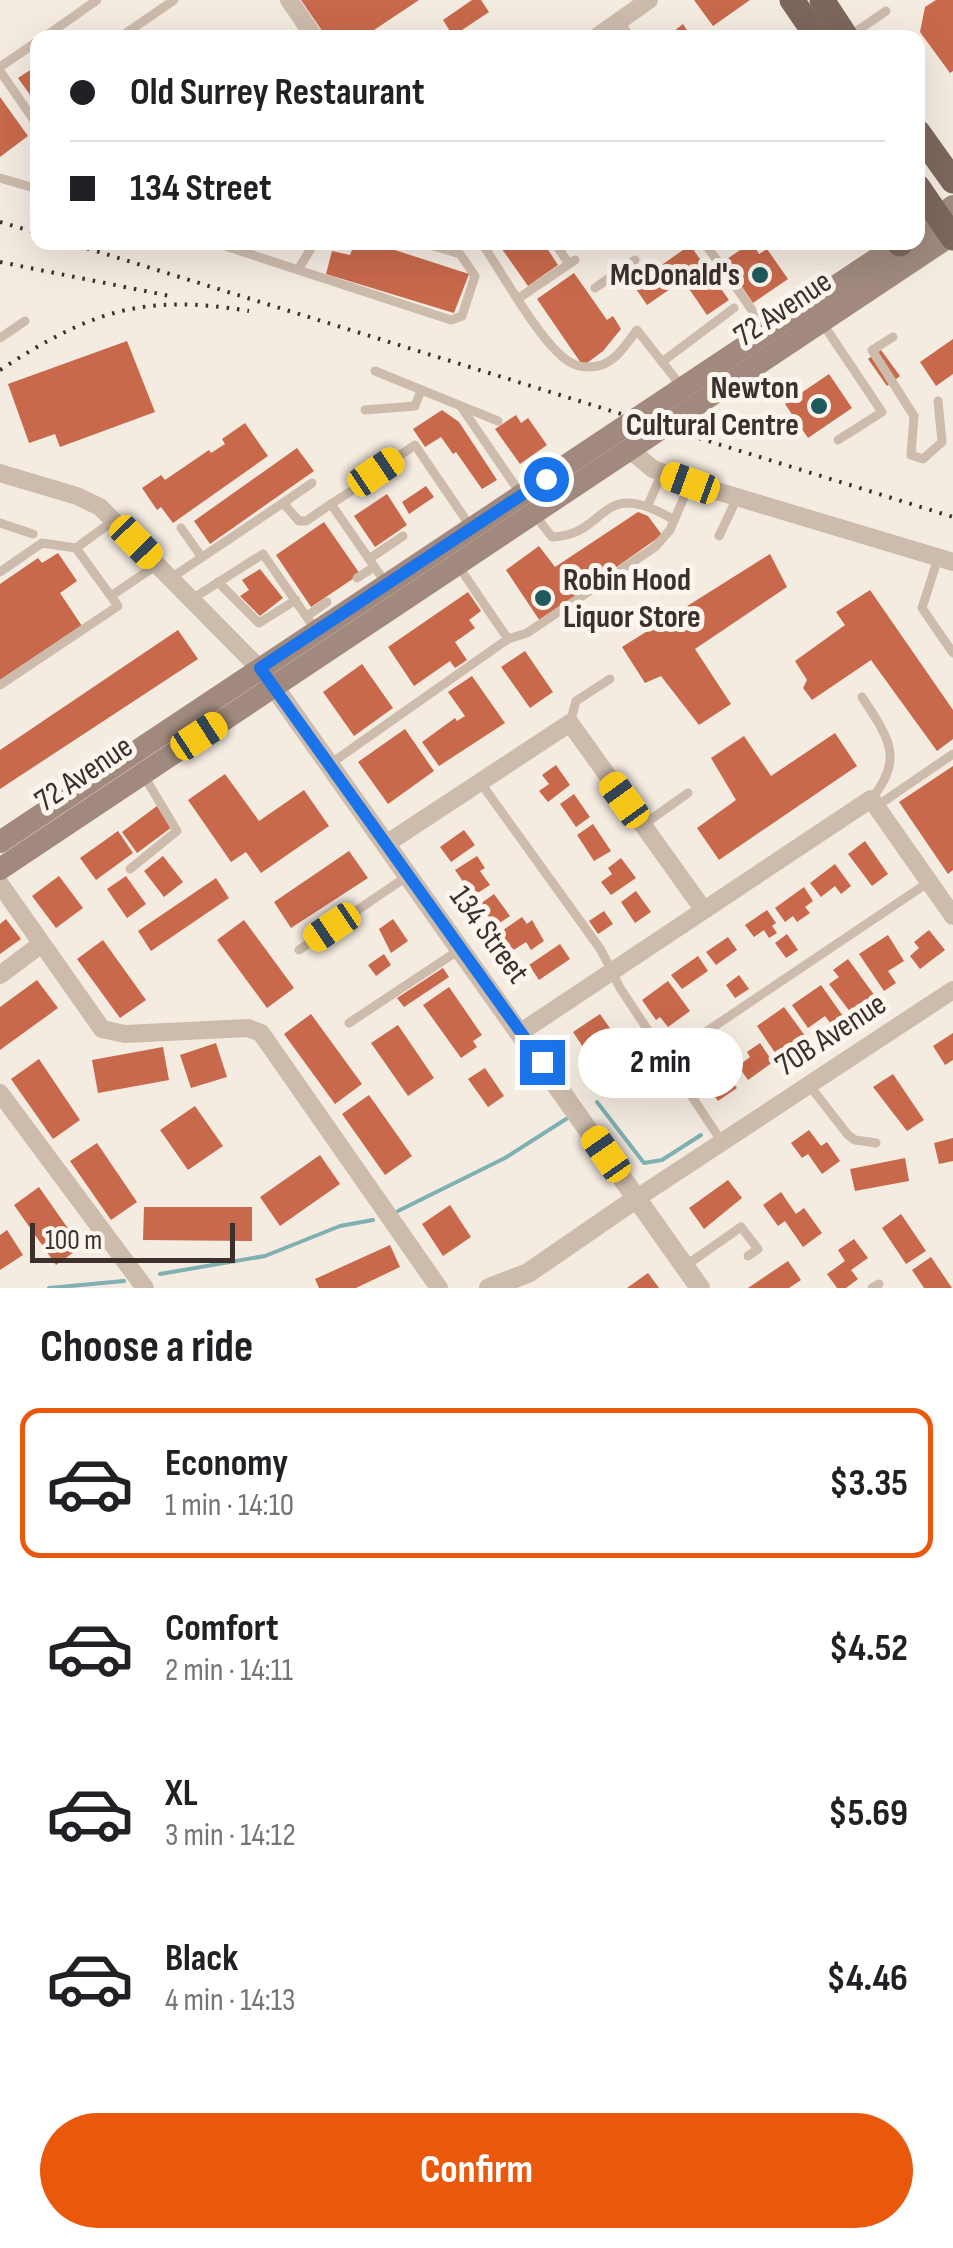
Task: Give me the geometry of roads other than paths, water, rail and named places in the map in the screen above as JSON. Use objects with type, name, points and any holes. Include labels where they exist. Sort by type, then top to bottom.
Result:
[{"type":"main road","points":[[792,0],[813,30]]},
{"type":"main road","points":[[822,0],[842,30]]},
{"type":"main road","points":[[925,139],[953,157]]},
{"type":"main road","points":[[925,142],[953,181]]},
{"type":"main road","name":"72 Avenue","points":[[0,869],[142,774],[268,678],[312,623],[377,570],[472,528],[523,498],[682,388],[901,250]]},
{"type":"main road","name":"72 Avenue","points":[[0,842],[457,565],[523,498],[630,450],[822,322],[908,250]]},
{"type":"street","points":[[289,0],[310,30]]},
{"type":"street","points":[[606,30],[648,0]]},
{"type":"street","points":[[630,450],[662,473],[690,483],[946,560]]},
{"type":"street","points":[[0,473],[77,496],[100,507],[268,678]]},
{"type":"street","name":"134 Street","points":[[268,678],[700,1288]]},
{"type":"street","points":[[386,844],[570,723],[704,909]]},
{"type":"street","points":[[521,1032],[704,909],[874,803],[953,916]]},
{"type":"street","points":[[0,884],[105,1030],[124,1034],[248,1028],[261,1033],[439,1288]]},
{"type":"street","points":[[0,975],[40,944]]},
{"type":"street","name":"70B Avenue","points":[[489,1288],[528,1274],[953,990]]},
{"type":"street","points":[[0,1092],[146,1288]]},
{"type":"lane","points":[[53,30],[97,0]]},
{"type":"lane","points":[[130,30],[174,0]]},
{"type":"lane","points":[[858,30],[886,11]]},
{"type":"lane","points":[[619,21],[625,30]]},
{"type":"lane","points":[[62,24],[66,30]]},
{"type":"lane","points":[[30,46],[0,69],[30,114]]},
{"type":"lane","points":[[0,178],[30,187]]},
{"type":"lane","points":[[240,250],[451,320],[462,316],[476,276],[460,254],[447,250]]},
{"type":"lane","points":[[300,268],[310,250]]},
{"type":"lane","points":[[486,250],[565,359],[580,366],[601,365],[618,355],[637,330],[682,388]]},
{"type":"lane","points":[[519,298],[572,262],[561,250]]},
{"type":"lane","points":[[710,250],[768,332]]},
{"type":"lane","points":[[595,288],[634,260]]},
{"type":"lane","points":[[662,362],[734,308]]},
{"type":"lane","points":[[0,338],[25,321]]},
{"type":"lane","points":[[822,322],[882,412],[838,440]]},
{"type":"lane","points":[[894,337],[872,350],[914,416],[911,455],[923,459],[942,442],[938,401]]},
{"type":"lane","points":[[375,371],[498,421]]},
{"type":"lane","points":[[365,410],[416,406],[421,390]]},
{"type":"lane","points":[[460,406],[552,537],[564,536],[615,504],[634,501],[648,504],[674,520]]},
{"type":"lane","points":[[940,422],[953,437]]},
{"type":"lane","points":[[376,472],[415,445],[472,528]]},
{"type":"lane","points":[[648,504],[662,473]]},
{"type":"lane","points":[[111,596],[201,556],[312,483]]},
{"type":"lane","points":[[330,764],[508,639],[528,633],[654,547],[664,538],[690,483]]},
{"type":"lane","points":[[283,503],[299,522],[306,521],[359,486]]},
{"type":"lane","points":[[719,536],[737,498]]},
{"type":"lane","points":[[331,504],[377,570]]},
{"type":"lane","points":[[0,572],[42,543],[76,548],[115,519]]},
{"type":"lane","points":[[0,523],[33,534]]},
{"type":"lane","points":[[181,528],[201,556]]},
{"type":"lane","points":[[358,578],[377,570],[403,536]]},
{"type":"lane","points":[[0,686],[118,606],[76,548]]},
{"type":"lane","points":[[192,599],[263,554],[312,623],[327,602]]},
{"type":"lane","points":[[946,560],[922,608],[953,653]]},
{"type":"lane","points":[[457,565],[508,639]]},
{"type":"lane","points":[[218,582],[259,622],[296,600]]},
{"type":"lane","points":[[570,723],[576,701],[610,679]]},
{"type":"lane","points":[[862,698],[890,740],[886,781],[874,803]]},
{"type":"lane","points":[[874,803],[953,754]]},
{"type":"lane","points":[[130,869],[177,830],[142,774]]},
{"type":"lane","points":[[480,782],[601,950],[620,988],[722,1142]]},
{"type":"lane","points":[[643,825],[688,793]]},
{"type":"lane","points":[[299,950],[408,875]]},
{"type":"lane","points":[[667,1058],[929,882]]},
{"type":"lane","points":[[349,1023],[461,948]]},
{"type":"lane","points":[[809,1085],[848,1135],[876,1143]]},
{"type":"lane","points":[[685,1266],[742,1226],[758,1249],[748,1256]]},
{"type":"waterway","points":[[597,1102],[644,1163],[662,1160],[701,1135]]},
{"type":"waterway","points":[[398,1211],[505,1158],[566,1119]]},
{"type":"waterway","points":[[160,1274],[265,1256],[340,1226],[373,1220]]},
{"type":"waterway","points":[[49,1288],[124,1281]]},
{"type":"railway","points":[[0,222],[30,231]]},
{"type":"railway","points":[[93,250],[953,517]]},
{"type":"railway","points":[[0,262],[170,296]]},
{"type":"railway","points":[[0,370],[61,334],[118,312],[177,304],[249,311]]},
{"type":"place","name":"McDonald's","points":[[760,275]]},
{"type":"place","name":"Newton Cultural Centre","points":[[819,406]]},
{"type":"place","name":"Robin Hood Liquor Store","points":[[543,598]]}]
